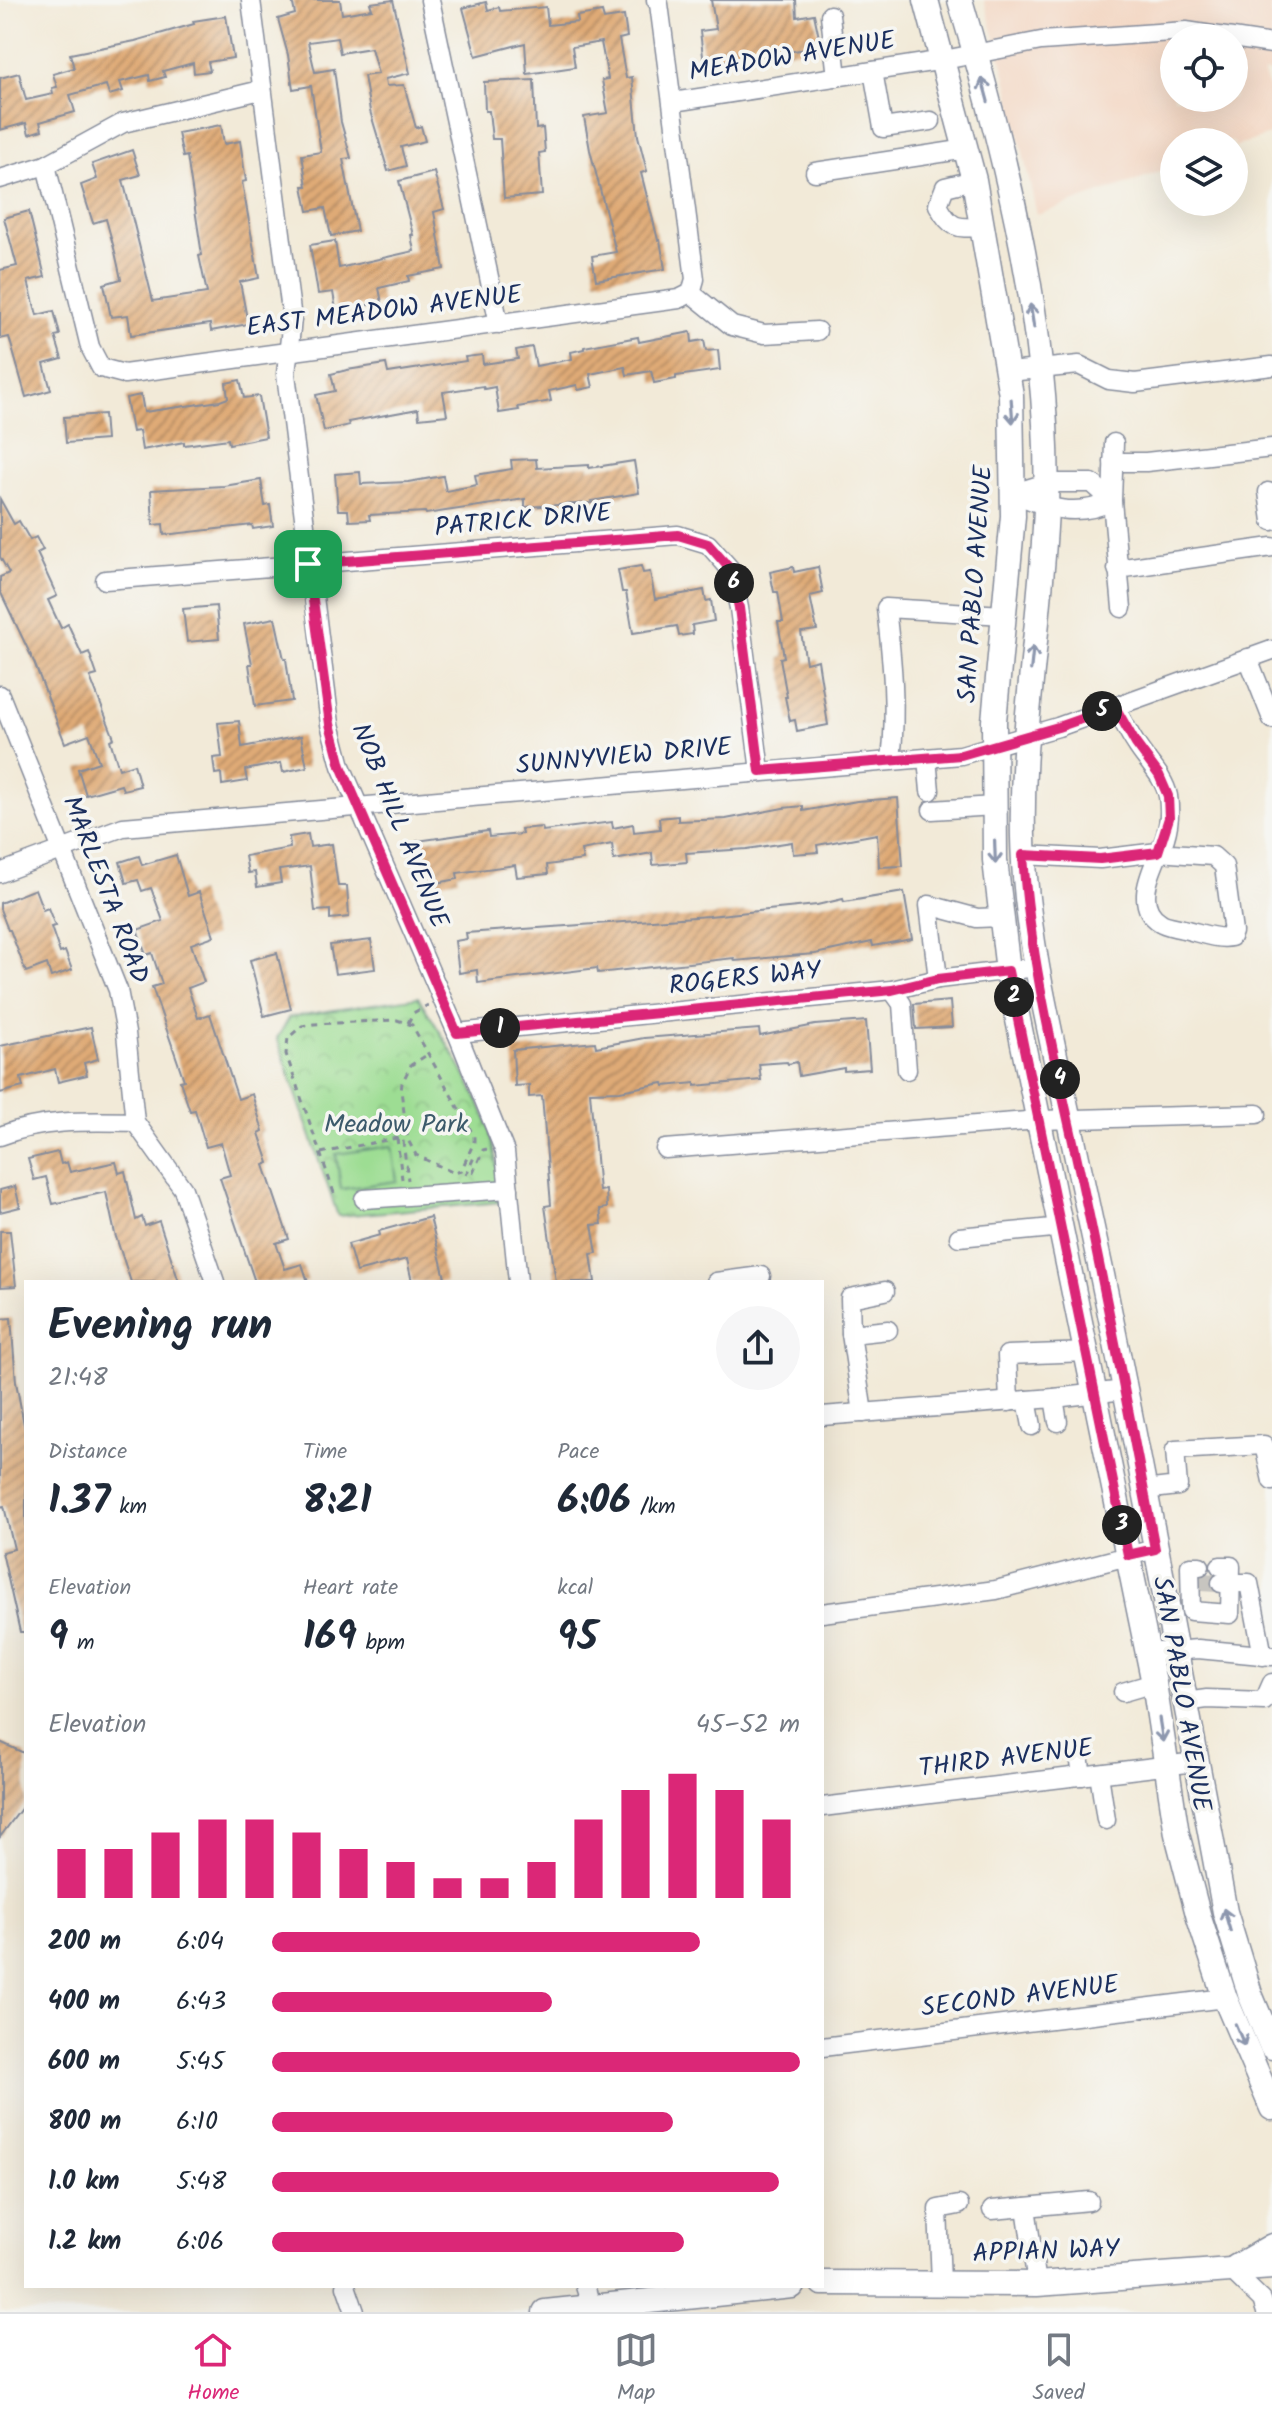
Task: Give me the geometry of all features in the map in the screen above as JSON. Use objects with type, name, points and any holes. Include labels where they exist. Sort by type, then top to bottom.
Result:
[{"type":"main road","name":"SAN PABLO AVENUE","points":[[926,0],[967,149],[984,227],[1009,372],[1013,416],[1014,493],[994,716],[994,806],[1001,917],[1008,971],[1063,1227],[1154,1683],[1177,1834],[1199,1918],[1225,1998],[1272,2108]]},
{"type":"main road","name":"SAN PABLO AVENUE","points":[[960,0],[1008,186],[1040,369],[1045,415],[1046,508],[1025,736],[1023,855],[1037,967],[1125,1390],[1225,1912],[1250,1994],[1272,2047]]},
{"type":"main road","points":[[1231,2270],[1272,2246]]},
{"type":"main road","name":"APPIAN WAY","points":[[824,2277],[1037,2284],[1272,2267]]},
{"type":"main road","points":[[545,2312],[590,2302],[767,2288]]},
{"type":"street","points":[[0,179],[46,165],[123,123],[261,90],[251,0]]},
{"type":"street","points":[[430,0],[499,324]]},
{"type":"street","name":"MEADOW AVENUE","points":[[656,0],[673,102],[944,60],[1041,41],[1186,31],[1272,44]]},
{"type":"street","points":[[830,15],[837,77]]},
{"type":"street","points":[[873,71],[883,128],[931,121]]},
{"type":"street","name":"NOB HILL AVENUE","points":[[261,90],[292,319],[286,374],[330,724],[341,766],[502,1144],[518,1280]]},
{"type":"street","points":[[673,102],[695,279],[691,293],[732,326],[764,334],[817,331]]},
{"type":"street","points":[[815,172],[967,149]]},
{"type":"street","name":"EAST MEADOW AVENUE","points":[[46,165],[90,347],[101,368],[124,374],[679,299],[691,293]]},
{"type":"street","points":[[974,180],[945,187],[938,205],[946,220],[956,228],[984,227]]},
{"type":"street","points":[[1009,372],[1079,365],[1109,380],[1135,383],[1272,366]]},
{"type":"street","points":[[1122,608],[1112,501],[1114,452],[1146,462],[1272,448]]},
{"type":"street","points":[[1014,493],[1046,483],[1092,483],[1112,501]]},
{"type":"street","points":[[1268,492],[1272,521]]},
{"type":"street","points":[[1014,493],[1046,508],[1091,511],[1112,501]]},
{"type":"street","name":"PATRICK DRIVE","points":[[105,580],[678,535],[708,544],[731,570],[739,608],[760,771]]},
{"type":"street","points":[[1117,569],[1272,547]]},
{"type":"street","points":[[891,760],[894,730],[886,608],[1004,615]]},
{"type":"street","name":"SUNNYVIEW DRIVE","points":[[0,873],[123,827],[961,755],[1115,707],[1272,650]]},
{"type":"street","points":[[1248,658],[1272,719]]},
{"type":"street","name":"MARLESTA ROAD","points":[[0,695],[118,990],[126,1033],[135,1122],[183,1189],[214,1280]]},
{"type":"street","points":[[1023,855],[1100,859],[1158,852],[1213,856],[1224,866],[1233,932],[1231,937],[1160,923],[1151,913],[1146,883],[1158,852],[1169,818],[1168,796],[1159,775],[1136,744],[1115,707]]},
{"type":"street","points":[[927,758],[931,800],[994,806]]},
{"type":"street","points":[[938,979],[929,905],[977,918],[1001,917]]},
{"type":"street","name":"ROGERS WAY","points":[[457,1033],[892,990],[938,979],[1037,967]]},
{"type":"street","points":[[892,990],[902,1004],[907,1070]]},
{"type":"street","points":[[665,1149],[1040,1120],[1257,1114]]},
{"type":"street","points":[[0,1136],[27,1126],[79,1121],[135,1122]]},
{"type":"street","points":[[364,1199],[509,1189]]},
{"type":"street","points":[[959,1237],[1063,1227]]},
{"type":"street","points":[[722,1280],[761,1276]]},
{"type":"street","points":[[863,1413],[851,1334],[850,1298],[885,1291]]},
{"type":"street","points":[[851,1334],[888,1330]]},
{"type":"street","points":[[1032,1426],[1018,1401],[1007,1355],[1088,1352]]},
{"type":"street","points":[[824,1416],[1125,1390]]},
{"type":"street","points":[[1054,1398],[1058,1422]]},
{"type":"street","points":[[1144,1490],[1178,1486],[1175,1450],[1264,1445],[1272,1481]]},
{"type":"street","points":[[824,1613],[996,1590],[1086,1557],[1128,1555],[1155,1549]]},
{"type":"street","points":[[1148,1653],[1198,1649],[1267,1656],[1249,1583],[1223,1577],[1230,1614],[1191,1611],[1197,1577],[1161,1577]]},
{"type":"street","points":[[1123,1692],[1154,1683]]},
{"type":"street","points":[[1185,1702],[1207,1699],[1264,1701],[1272,1683]]},
{"type":"street","points":[[1079,1755],[1090,1775],[1106,1820]]},
{"type":"street","name":"THIRD AVENUE","points":[[824,1807],[1196,1762]]},
{"type":"street","name":"SECOND AVENUE","points":[[824,2047],[1225,1998]]},
{"type":"street","points":[[992,2210],[1089,2201]]},
{"type":"street","points":[[941,2283],[938,2209],[959,2205]]},
{"type":"street","points":[[1026,2207],[1037,2284]]},
{"type":"street","points":[[1231,2270],[1262,2300],[1266,2312]]},
{"type":"street","points":[[347,2288],[355,2312]]},
{"type":"path","points":[[408,1023],[413,1013],[442,998]]},
{"type":"path","points":[[334,1193],[286,1054],[288,1038],[302,1026],[314,1024],[397,1020],[408,1023],[417,1033],[472,1131],[474,1142],[469,1154],[461,1171],[454,1173],[416,1155],[411,1150],[406,1132],[402,1083],[411,1065],[427,1055]]},
{"type":"path","points":[[405,1124],[395,1126],[403,1181],[409,1180],[402,1133],[406,1132]]},
{"type":"path","points":[[320,1153],[397,1138]]},
{"type":"path","points":[[469,1154],[474,1157],[465,1177],[470,1179],[483,1150],[502,1144]]},
{"type":"shaded area","points":[[984,0],[1272,0],[1272,73],[1263,72],[1272,96],[1272,134],[1248,142],[1248,128],[1160,128],[1160,172],[1037,215],[1006,77]]},
{"type":"green space","name":"Meadow Park","points":[[418,997],[463,1070],[485,1116],[494,1148],[501,1202],[338,1216],[277,1038],[290,1017]]},
{"type":"green space","points":[[392,1146],[397,1181],[341,1189],[336,1154]]},
{"type":"building","points":[[292,0],[340,0],[342,14],[372,9],[370,3],[393,0],[410,73],[385,79],[386,86],[404,85],[416,128],[421,126],[425,141],[401,147],[406,166],[388,171],[370,111],[364,76],[378,74],[371,48],[340,53],[337,38],[308,42],[315,72],[334,69],[341,122],[351,158],[343,159],[357,231],[331,236],[325,208],[308,211],[302,155],[321,152],[311,86],[293,89],[278,19],[295,14]]},
{"type":"building","points":[[711,0],[796,0],[797,17],[814,14],[821,47],[704,64],[700,31],[716,29]]},
{"type":"building","points":[[486,2],[488,10],[499,7],[500,11],[546,7],[548,25],[578,22],[577,16],[602,12],[604,19],[624,16],[627,37],[619,39],[626,78],[632,77],[638,136],[647,171],[641,173],[665,269],[596,280],[592,256],[616,252],[584,117],[608,113],[602,80],[608,79],[601,42],[572,47],[575,67],[527,74],[525,43],[476,56],[463,8]]},
{"type":"building","points":[[226,16],[233,58],[208,62],[210,71],[194,73],[193,63],[163,71],[165,77],[150,81],[149,75],[120,82],[123,91],[109,95],[106,85],[70,95],[75,112],[40,122],[42,130],[29,134],[26,123],[0,130],[0,78],[19,73],[26,100],[53,94],[52,88],[57,87],[53,74],[74,68],[70,54],[135,41],[194,24],[193,21]]},
{"type":"building","points":[[534,80],[536,129],[543,128],[545,152],[539,153],[542,195],[504,198],[500,139],[492,139],[489,111],[485,111],[484,82]]},
{"type":"building","points":[[221,125],[224,144],[240,141],[246,181],[242,182],[259,278],[240,282],[248,324],[211,331],[210,324],[131,335],[128,315],[111,317],[104,284],[121,279],[115,252],[106,219],[93,223],[81,185],[97,179],[92,164],[132,150],[140,175],[123,180],[153,301],[207,293],[199,256],[202,255],[187,156],[183,157],[178,133]]},
{"type":"building","points":[[434,172],[444,209],[434,212],[444,269],[408,276],[409,281],[379,288],[382,303],[336,310],[333,292],[318,294],[310,245],[335,241],[339,268],[414,251],[399,181]]},
{"type":"building","points":[[29,211],[45,277],[28,281],[37,315],[54,311],[60,335],[55,336],[62,359],[44,364],[51,390],[26,397],[9,337],[0,339],[0,270],[17,266],[4,218]]},
{"type":"building","points":[[691,332],[692,342],[704,340],[706,351],[718,350],[720,370],[676,376],[676,379],[654,383],[651,371],[627,375],[625,367],[590,374],[593,387],[578,390],[577,385],[549,391],[551,401],[518,407],[519,410],[499,413],[495,387],[484,389],[483,386],[443,392],[447,415],[419,418],[418,409],[348,422],[349,425],[324,431],[316,395],[335,391],[331,374],[347,370],[386,364],[388,373],[466,361],[465,357],[482,355],[483,364],[518,359],[516,350],[532,347],[536,366],[572,359],[571,352],[584,347],[638,337],[639,342]]},
{"type":"building","points":[[240,380],[244,398],[259,396],[266,437],[229,444],[228,439],[184,445],[184,442],[142,450],[139,431],[132,432],[126,398],[141,395],[144,412],[220,401],[228,398],[226,383]]},
{"type":"building","points":[[104,414],[106,440],[66,443],[64,417]]},
{"type":"building","points":[[536,459],[537,468],[589,465],[589,468],[634,461],[639,493],[592,503],[525,507],[525,499],[426,514],[369,515],[370,520],[349,521],[348,510],[338,510],[335,474],[360,472],[361,484],[408,482],[443,476],[446,491],[477,485],[475,475],[512,469],[511,460]]},
{"type":"building","points":[[261,480],[265,506],[270,505],[273,526],[253,529],[252,525],[164,535],[163,524],[153,525],[151,490],[224,486]]},
{"type":"building","points":[[0,499],[14,524],[19,521],[30,540],[36,537],[43,550],[37,553],[57,596],[48,600],[61,628],[68,624],[82,655],[89,652],[97,675],[90,677],[114,738],[110,740],[119,769],[134,764],[140,786],[123,790],[121,785],[86,795],[78,769],[99,762],[89,734],[65,743],[34,662],[0,591],[0,577],[9,573],[0,557]]},
{"type":"building","points":[[641,566],[643,573],[650,572],[655,599],[704,590],[706,601],[711,600],[714,621],[692,625],[693,634],[679,636],[677,626],[633,633],[626,592],[622,592],[618,570]]},
{"type":"building","points":[[793,567],[794,572],[818,567],[823,593],[810,596],[817,630],[801,632],[806,663],[818,660],[828,725],[797,731],[795,720],[790,721],[785,697],[780,658],[784,657],[778,622],[783,622],[778,592],[774,592],[770,572]]},
{"type":"building","points":[[216,606],[219,639],[187,642],[183,609]]},
{"type":"building","points":[[275,618],[286,659],[292,701],[255,706],[249,664],[252,664],[244,624]]},
{"type":"building","points":[[239,721],[242,747],[301,736],[307,767],[283,772],[281,763],[245,770],[247,781],[222,785],[221,773],[215,774],[213,758],[222,757],[218,723]]},
{"type":"building","points":[[898,798],[903,866],[879,867],[877,834],[817,845],[818,852],[793,854],[792,842],[686,853],[687,862],[653,865],[652,853],[614,860],[612,844],[581,850],[583,860],[547,865],[548,874],[517,877],[515,865],[457,873],[458,879],[426,885],[417,841],[488,831],[489,837],[522,834],[521,829],[542,827],[543,831],[612,822],[613,828],[633,824],[634,832],[660,829],[659,818],[678,816],[678,821],[726,819],[783,808],[803,806],[803,811],[857,801]]},
{"type":"building","points":[[308,834],[310,847],[332,844],[338,886],[347,886],[349,917],[330,919],[330,910],[315,911],[310,866],[279,870],[281,883],[257,887],[255,872],[248,873],[245,856],[290,848],[289,837]]},
{"type":"building","points":[[176,855],[188,896],[199,892],[214,936],[191,944],[204,982],[188,988],[198,1018],[210,1014],[238,1099],[252,1094],[263,1131],[259,1133],[269,1163],[264,1165],[289,1239],[276,1243],[285,1269],[302,1264],[307,1280],[254,1280],[220,1178],[230,1175],[221,1143],[206,1147],[195,1110],[190,1111],[180,1081],[184,1080],[152,987],[162,984],[152,953],[146,955],[137,930],[163,921],[151,888],[142,891],[138,880],[126,883],[120,862],[139,856],[142,865]]},
{"type":"building","points":[[35,889],[43,910],[48,908],[60,953],[65,951],[72,970],[51,977],[47,964],[26,972],[0,909],[0,903]]},
{"type":"building","points":[[904,892],[912,939],[873,946],[872,942],[815,954],[735,961],[734,958],[598,973],[597,968],[478,983],[477,970],[459,973],[455,941],[467,939],[466,933],[709,916],[817,905],[843,899],[844,902]]},
{"type":"building","points":[[371,940],[375,969],[335,974],[330,945]]},
{"type":"building","points":[[277,953],[291,1009],[264,1016],[250,960]]},
{"type":"building","points":[[950,1001],[952,1027],[916,1029],[914,1004]]},
{"type":"building","points":[[866,1021],[870,1069],[844,1071],[844,1068],[799,1076],[797,1062],[759,1064],[761,1080],[695,1086],[695,1083],[664,1086],[663,1083],[620,1091],[590,1092],[599,1191],[606,1190],[607,1208],[600,1209],[602,1224],[592,1225],[597,1253],[591,1254],[595,1280],[556,1280],[545,1206],[551,1205],[542,1096],[529,1097],[529,1085],[515,1086],[513,1050],[595,1042],[596,1047],[644,1038],[759,1029],[760,1036],[815,1025]]},
{"type":"building","points":[[91,1027],[98,1059],[84,1063],[87,1075],[58,1082],[55,1069],[21,1078],[23,1087],[0,1093],[0,1046]]},
{"type":"building","points":[[58,1152],[61,1164],[67,1162],[70,1172],[116,1162],[119,1173],[125,1171],[136,1220],[142,1217],[145,1226],[159,1221],[178,1280],[130,1280],[115,1234],[106,1192],[53,1204],[46,1177],[34,1180],[28,1159]]},
{"type":"building","points":[[15,1186],[20,1207],[0,1212],[0,1190]]},
{"type":"building","points":[[430,1217],[446,1280],[412,1280],[407,1259],[356,1272],[348,1244],[380,1235],[379,1231]]},
{"type":"building","points":[[0,1231],[10,1231],[16,1286],[0,1287]]},
{"type":"building","points":[[11,1318],[16,1382],[24,1424],[24,1632],[20,1632],[2,1552],[14,1549],[4,1506],[0,1507],[0,1319]]},
{"type":"building","points":[[0,1742],[24,1753],[24,1805],[0,1837]]},
{"type":"tunnel","points":[[1200,1582],[1219,1583]]},
{"type":"route","points":[[678,535],[708,544],[731,570],[739,608],[760,771],[961,755],[1115,707],[1136,744],[1159,775],[1168,796],[1169,818],[1158,852],[1100,859],[1023,855],[1040,984],[1112,1324],[1155,1549],[1128,1555],[1008,971],[938,979],[892,990],[457,1033],[341,766],[330,724],[308,564],[678,535]]}]
